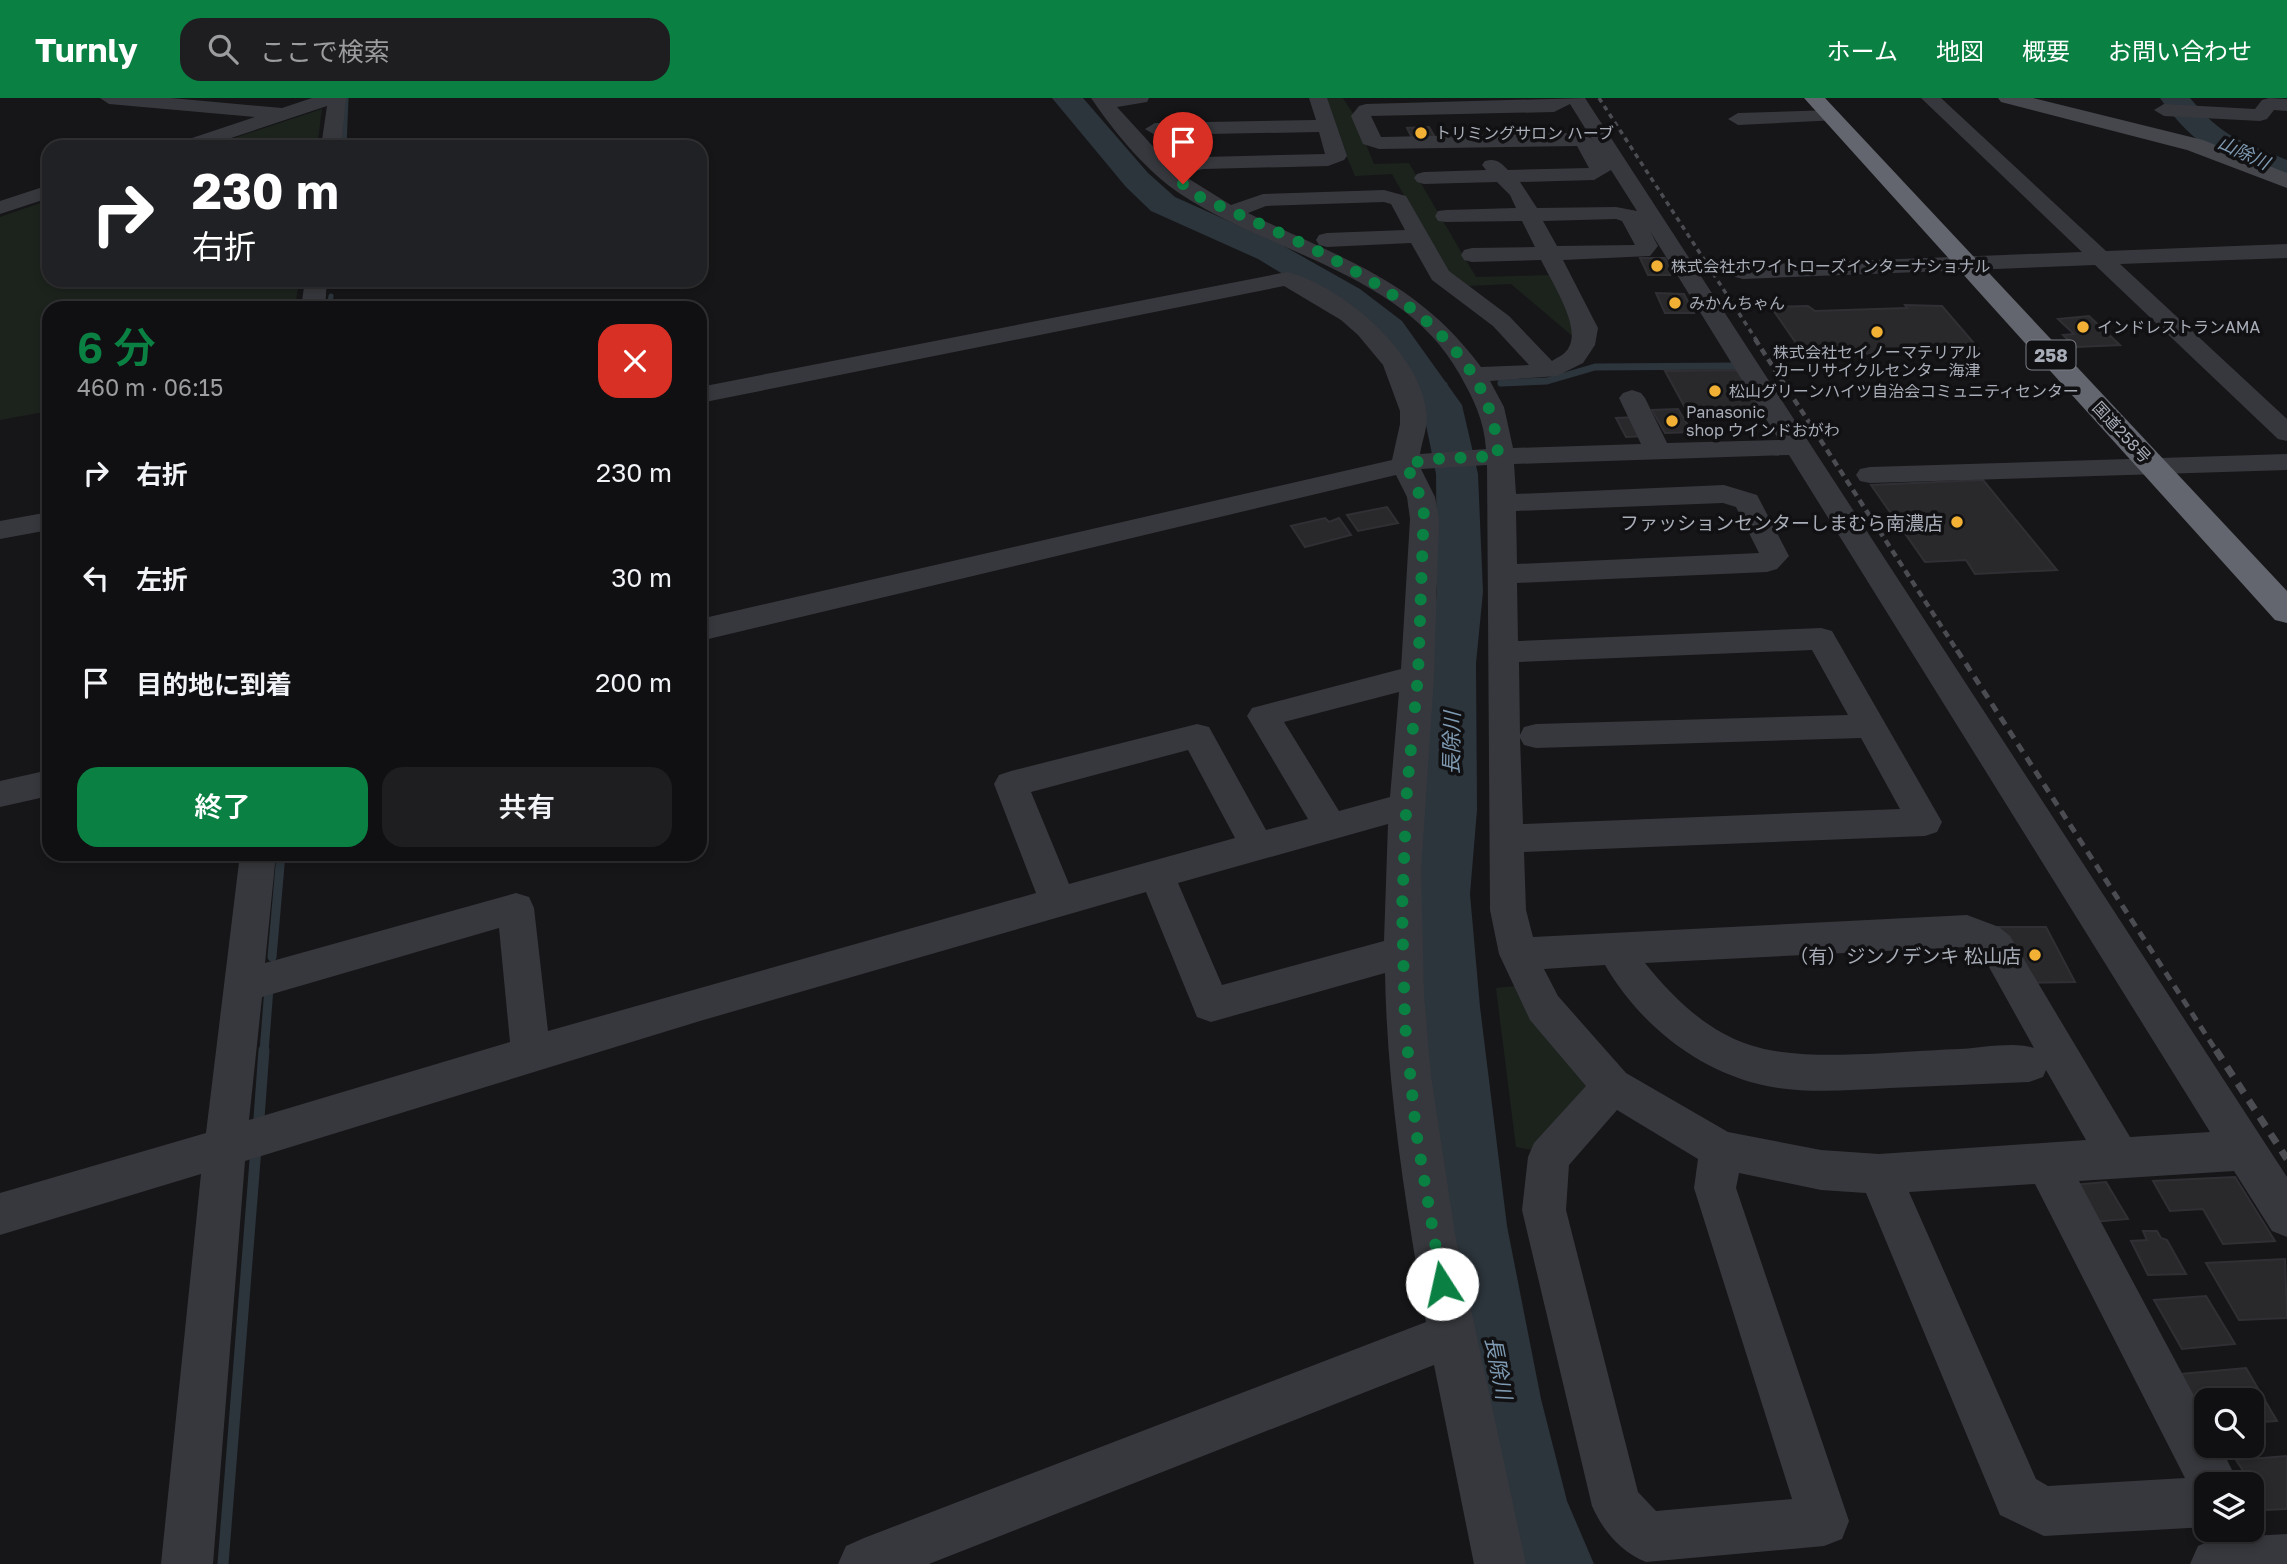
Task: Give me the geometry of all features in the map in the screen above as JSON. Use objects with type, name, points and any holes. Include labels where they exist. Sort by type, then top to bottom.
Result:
[{"type":"highway","name":"国道258号","points":[[1822,107],[2287,612]]},
{"type":"street","points":[[110,98],[284,114]]},
{"type":"street","points":[[205,140],[331,98]]},
{"type":"street","points":[[332,140],[337,98]]},
{"type":"street","points":[[1102,101],[1140,98]]},
{"type":"street","points":[[1166,172],[1203,163],[1328,160],[1337,156],[1318,98]]},
{"type":"street","points":[[1424,178],[1594,174],[1602,170],[1584,142],[1572,139],[1379,143],[1370,140],[1361,116],[1366,110],[1452,103],[1554,106],[1561,103],[1558,98]]},
{"type":"street","points":[[1576,98],[2287,1216]]},
{"type":"street","points":[[1930,98],[2287,433]]},
{"type":"street","points":[[2008,98],[2195,145],[2287,181]]},
{"type":"street","points":[[1102,101],[1166,172],[1200,197],[1356,271],[1392,293],[1453,347],[1490,406],[1497,435],[1489,456],[1501,503],[1508,910],[1518,954],[1544,1008],[1612,1086],[1721,1150],[1821,1170],[1879,1174],[2244,1150]]},
{"type":"street","points":[[1452,103],[1470,141],[1519,193],[1586,328],[1586,343],[1579,355],[1565,365],[1548,371],[1472,374]]},
{"type":"street","points":[[2260,114],[2269,104],[2287,105]]},
{"type":"street","points":[[2162,106],[2195,145]]},
{"type":"street","points":[[2162,106],[2201,112],[2260,114],[2278,125]]},
{"type":"street","points":[[1738,119],[1822,107]]},
{"type":"street","points":[[1155,130],[1326,126]]},
{"type":"street","points":[[12,182],[42,185]]},
{"type":"street","points":[[0,208],[42,193]]},
{"type":"street","points":[[1233,212],[1262,200],[1384,196],[1399,200],[1440,275],[1501,321],[1548,371]]},
{"type":"street","points":[[1446,216],[1615,213],[1630,216],[1647,246],[1642,251],[1472,255]]},
{"type":"street","points":[[1327,240],[1418,236]]},
{"type":"street","points":[[1743,272],[2287,251]]},
{"type":"street","points":[[1392,293],[1440,275]]},
{"type":"street","points":[[707,394],[1287,279],[1330,300],[1369,329],[1398,370],[1414,415],[1424,505],[1418,676],[1406,806],[1403,952],[1405,1024],[1416,1131],[1451,1335],[1500,1564]]},
{"type":"street","points":[[1632,398],[1657,451]]},
{"type":"street","points":[[707,627],[1418,461],[1489,456],[1797,447]]},
{"type":"street","points":[[1870,475],[2287,462]]},
{"type":"street","points":[[1501,503],[1724,494],[1747,501],[1775,556],[1767,562],[1502,574]]},
{"type":"street","points":[[0,530],[42,522]]},
{"type":"street","points":[[1504,652],[1821,639],[1924,822],[1505,839]]},
{"type":"street","points":[[1330,826],[1263,716],[1418,676]]},
{"type":"street","points":[[1536,736],[1870,726]]},
{"type":"street","points":[[1058,901],[1011,784],[1197,736],[1257,846]]},
{"type":"street","points":[[0,794],[42,785]]},
{"type":"street","points":[[0,1214],[1058,901],[1406,806]]},
{"type":"street","points":[[187,1564],[226,1149],[257,861]]},
{"type":"street","points":[[1156,873],[1211,1005],[1403,952]]},
{"type":"street","points":[[244,985],[516,908],[531,1055]]},
{"type":"street","points":[[1518,954],[1967,931],[1986,938],[1997,947],[2119,1159]]},
{"type":"street","points":[[1616,951],[1629,976],[1695,1036],[1732,1056],[1765,1068],[1808,1072],[2029,1064]]},
{"type":"street","points":[[1612,1086],[1549,1157],[1544,1210],[1617,1506],[1646,1537],[1824,1521],[1715,1188],[1721,1150]]},
{"type":"street","points":[[2047,1164],[2208,1472]]},
{"type":"street","points":[[1879,1174],[2018,1497],[2044,1511],[2194,1503]]},
{"type":"street","points":[[864,1564],[1451,1335]]},
{"type":"shaded area","points":[[1322,98],[1343,98],[1354,115],[1374,164],[1409,163],[1476,277],[1550,275],[1576,327],[1577,340],[1511,284],[1469,286],[1446,270],[1392,174],[1355,176]]},
{"type":"shaded area","points":[[322,109],[318,140],[228,140]]},
{"type":"shaded area","points":[[42,202],[42,287],[298,287],[296,301],[42,301],[42,412],[0,420],[0,217]]},
{"type":"shaded area","points":[[1516,986],[1596,1085],[1539,1151],[1516,1147],[1496,988]]},
{"type":"building","name":"トリミングサロン ハーブ","points":[[1429,127],[1436,139],[1413,140],[1407,128]]},
{"type":"building","name":"株式会社ホワイトローズインターナショナル","points":[[1640,258],[1665,258],[1674,275],[1648,275]]},
{"type":"building","name":"みかんちゃん","points":[[1656,293],[1684,294],[1694,313],[1665,313]]},
{"type":"building","name":"株式会社セイノーマテリアル カーリサイクルセンター海津","points":[[1905,305],[1942,306],[1979,349],[1805,356],[1771,307],[1808,306],[1815,311],[1907,308]]},
{"type":"building","name":"インドレストランAMA","points":[[2089,316],[2120,345],[2076,347],[2063,335],[2074,334],[2058,319]]},
{"type":"building","name":"松山グリーンハイツ自治会コミュニティセンター","points":[[1740,370],[1766,411],[1688,413],[1665,371]]},
{"type":"building","name":"Panasonic shop ウインドおがわ","points":[[1678,409],[1692,432],[1665,433],[1652,410]]},
{"type":"building","points":[[1636,417],[1645,436],[1626,437],[1616,418]]},
{"type":"building","name":"ファッションセンターしまむら南濃店","points":[[1983,480],[2057,570],[1975,574],[1966,560],[1925,562],[1871,485]]},
{"type":"building","points":[[1387,507],[1398,523],[1358,531],[1347,515]]},
{"type":"building","points":[[1325,518],[1329,522],[1339,518],[1351,535],[1305,547],[1291,526]]},
{"type":"building","name":"（有）ジンノデンキ 松山店","points":[[1996,927],[2046,927],[2075,982],[2024,983]]},
{"type":"building","points":[[2235,1177],[2275,1241],[2223,1244],[2203,1209],[2170,1211],[2153,1181]]},
{"type":"building","points":[[2106,1182],[2128,1219],[2092,1222],[2071,1185]]},
{"type":"building","points":[[2143,1231],[2157,1231],[2161,1238],[2167,1240],[2186,1274],[2148,1275],[2131,1241],[2147,1240]]},
{"type":"building","points":[[2285,1259],[2287,1318],[2239,1320],[2206,1263]]},
{"type":"building","points":[[2206,1296],[2235,1344],[2182,1349],[2154,1300]]},
{"type":"building","points":[[2246,1368],[2258,1388],[2194,1388],[2194,1400],[2179,1374]]},
{"type":"building","points":[[2264,1399],[2277,1421],[2264,1422]]},
{"type":"building","points":[[2287,1456],[2287,1509],[2264,1510],[2264,1472],[2244,1472],[2236,1460]]},
{"type":"waterway","name":"長除川","points":[[1067,98],[1137,180],[1163,204],[1270,252],[1347,297],[1389,329],[1442,405],[1457,474],[1460,592],[1452,663],[1450,810],[1442,894],[1450,1007],[1473,1226],[1504,1399],[1529,1505],[1554,1564]]},
{"type":"waterway","name":"山除川","points":[[2175,98],[2197,125],[2218,143],[2287,171]]},
{"type":"waterway","points":[[344,140],[346,99]]},
{"type":"waterway","points":[[330,301],[331,296]]},
{"type":"waterway","points":[[1501,383],[1547,381],[1595,367],[1735,366]]},
{"type":"waterway","points":[[1429,385],[1444,385]]},
{"type":"waterway","points":[[272,957],[280,861]]},
{"type":"waterway","points":[[264,1052],[269,988]]},
{"type":"waterway","points":[[259,1118],[264,1050]]},
{"type":"waterway","points":[[223,1564],[256,1148]]},
{"type":"railway","points":[[1599,98],[1757,341]]},
{"type":"railway","points":[[1755,339],[1958,652]]},
{"type":"railway","points":[[1957,650],[2217,1052]]},
{"type":"railway","points":[[2216,1050],[2287,1159]]},
{"type":"place","name":"トリミングサロン ハーブ","points":[[1421,133]]},
{"type":"place","name":"株式会社ホワイトローズインターナショナル","points":[[1657,266]]},
{"type":"place","name":"みかんちゃん","points":[[1675,303]]},
{"type":"place","name":"インドレストランAMA","points":[[2083,327]]},
{"type":"place","name":"株式会社セイノーマテリアル カーリサイクルセンター海津","points":[[1877,332]]},
{"type":"place","name":"松山グリーンハイツ自治会コミュニティセンター","points":[[1715,391]]},
{"type":"place","name":"Panasonic shop ウインドおがわ","points":[[1672,421]]},
{"type":"place","name":"ファッションセンターしまむら南濃店","points":[[1957,522]]},
{"type":"place","name":"（有）ジンノデンキ 松山店","points":[[2035,955]]},
{"type":"route","points":[[1183,184],[1200,197],[1356,271],[1409,306],[1453,347],[1472,374],[1490,406],[1497,435],[1498,456],[1431,459],[1406,464],[1424,505],[1418,676],[1407,789],[1402,909],[1405,1024],[1416,1131],[1442,1284]]}]
